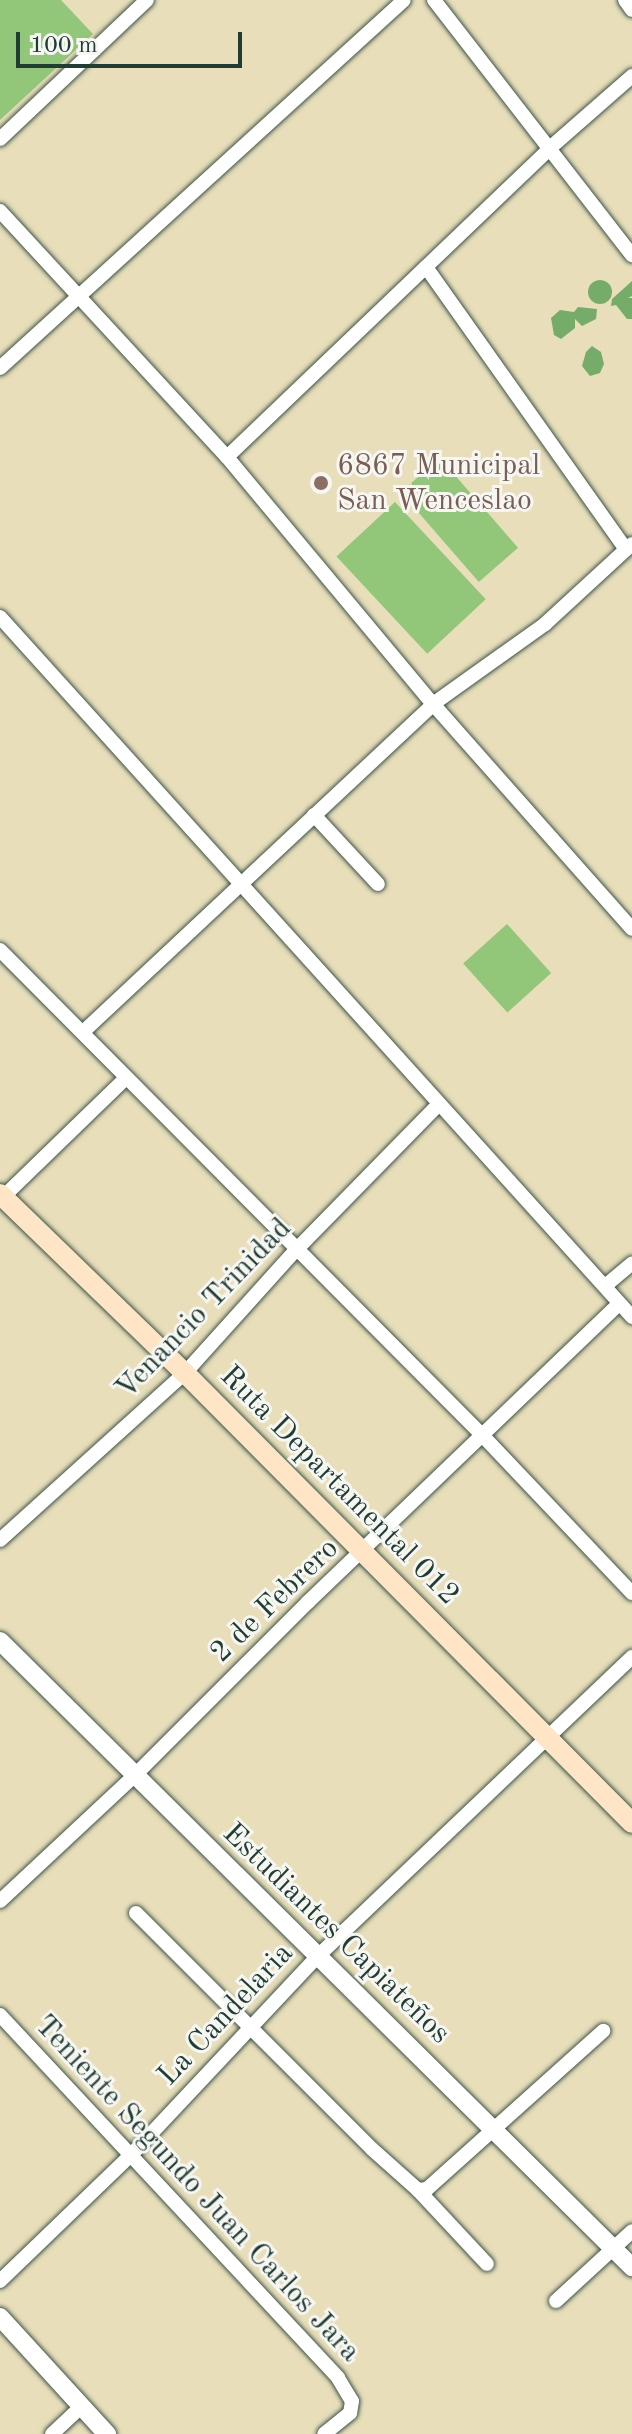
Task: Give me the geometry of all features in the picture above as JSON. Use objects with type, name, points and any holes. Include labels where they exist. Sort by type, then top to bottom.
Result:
[{"type":"main road","name":"Ruta Departamental 012","points":[[1,1197],[185,1373],[632,1823]]},
{"type":"street","points":[[0,139],[147,0]]},
{"type":"street","points":[[0,368],[404,0]]},
{"type":"street","points":[[434,0],[632,255]]},
{"type":"street","points":[[625,0],[632,10]]},
{"type":"street","points":[[227,457],[551,147],[632,76]]},
{"type":"street","points":[[0,211],[227,457],[433,704],[632,929]]},
{"type":"street","points":[[83,1032],[433,704],[545,624],[629,546],[426,267]]},
{"type":"street","points":[[0,617],[632,1317]]},
{"type":"street","points":[[314,815],[378,884]]},
{"type":"street","points":[[1,952],[295,1251],[482,1435],[632,1593]]},
{"type":"street","points":[[1,1197],[126,1078]]},
{"type":"street","name":"Venancio Trinidad","points":[[0,1540],[185,1373],[295,1251],[438,1105]]},
{"type":"street","points":[[605,1286],[632,1263]]},
{"type":"street","name":"2 de Febrero","points":[[0,1901],[134,1776],[619,1304]]},
{"type":"street","name":"Estudiantes Capiateños","points":[[0,1641],[632,2267]]},
{"type":"street","name":"La Candelaria","points":[[0,2281],[131,2155],[318,1956],[632,1657]]},
{"type":"street","points":[[136,1913],[372,2149],[418,2190],[487,2264]]},
{"type":"street","name":"Teniente Segundo Juan Carlos Jara","points":[[0,2015],[338,2378],[352,2401],[350,2413],[324,2434]]},
{"type":"street","points":[[418,2190],[427,2189],[603,2031]]},
{"type":"street","points":[[556,2301],[632,2231]]},
{"type":"street","points":[[0,2317],[107,2434]]},
{"type":"street","points":[[52,2434],[81,2407]]},
{"type":"green space","points":[[0,0],[61,0],[93,34],[0,120]]},
{"type":"green space","points":[[600,280],[611,287],[612,292],[605,303],[600,304],[589,297],[588,292],[595,281]]},
{"type":"green space","points":[[632,281],[632,296],[628,298],[632,298],[632,319],[627,319],[616,305],[611,306],[612,299]]},
{"type":"green space","points":[[578,307],[597,309],[596,319],[582,326],[575,319],[575,328],[561,339],[554,335],[551,318],[560,310],[574,312]]},
{"type":"green space","points":[[592,346],[601,352],[604,364],[600,373],[590,376],[582,366],[586,352]]},
{"type":"green space","points":[[440,458],[518,548],[479,582],[401,492]]},
{"type":"green space","points":[[395,502],[486,599],[427,654],[336,557]]},
{"type":"green space","points":[[507,924],[551,973],[507,1013],[463,963]]},
{"type":"place","name":"6867 Municipal San Wenceslao","points":[[321,483]]}]
